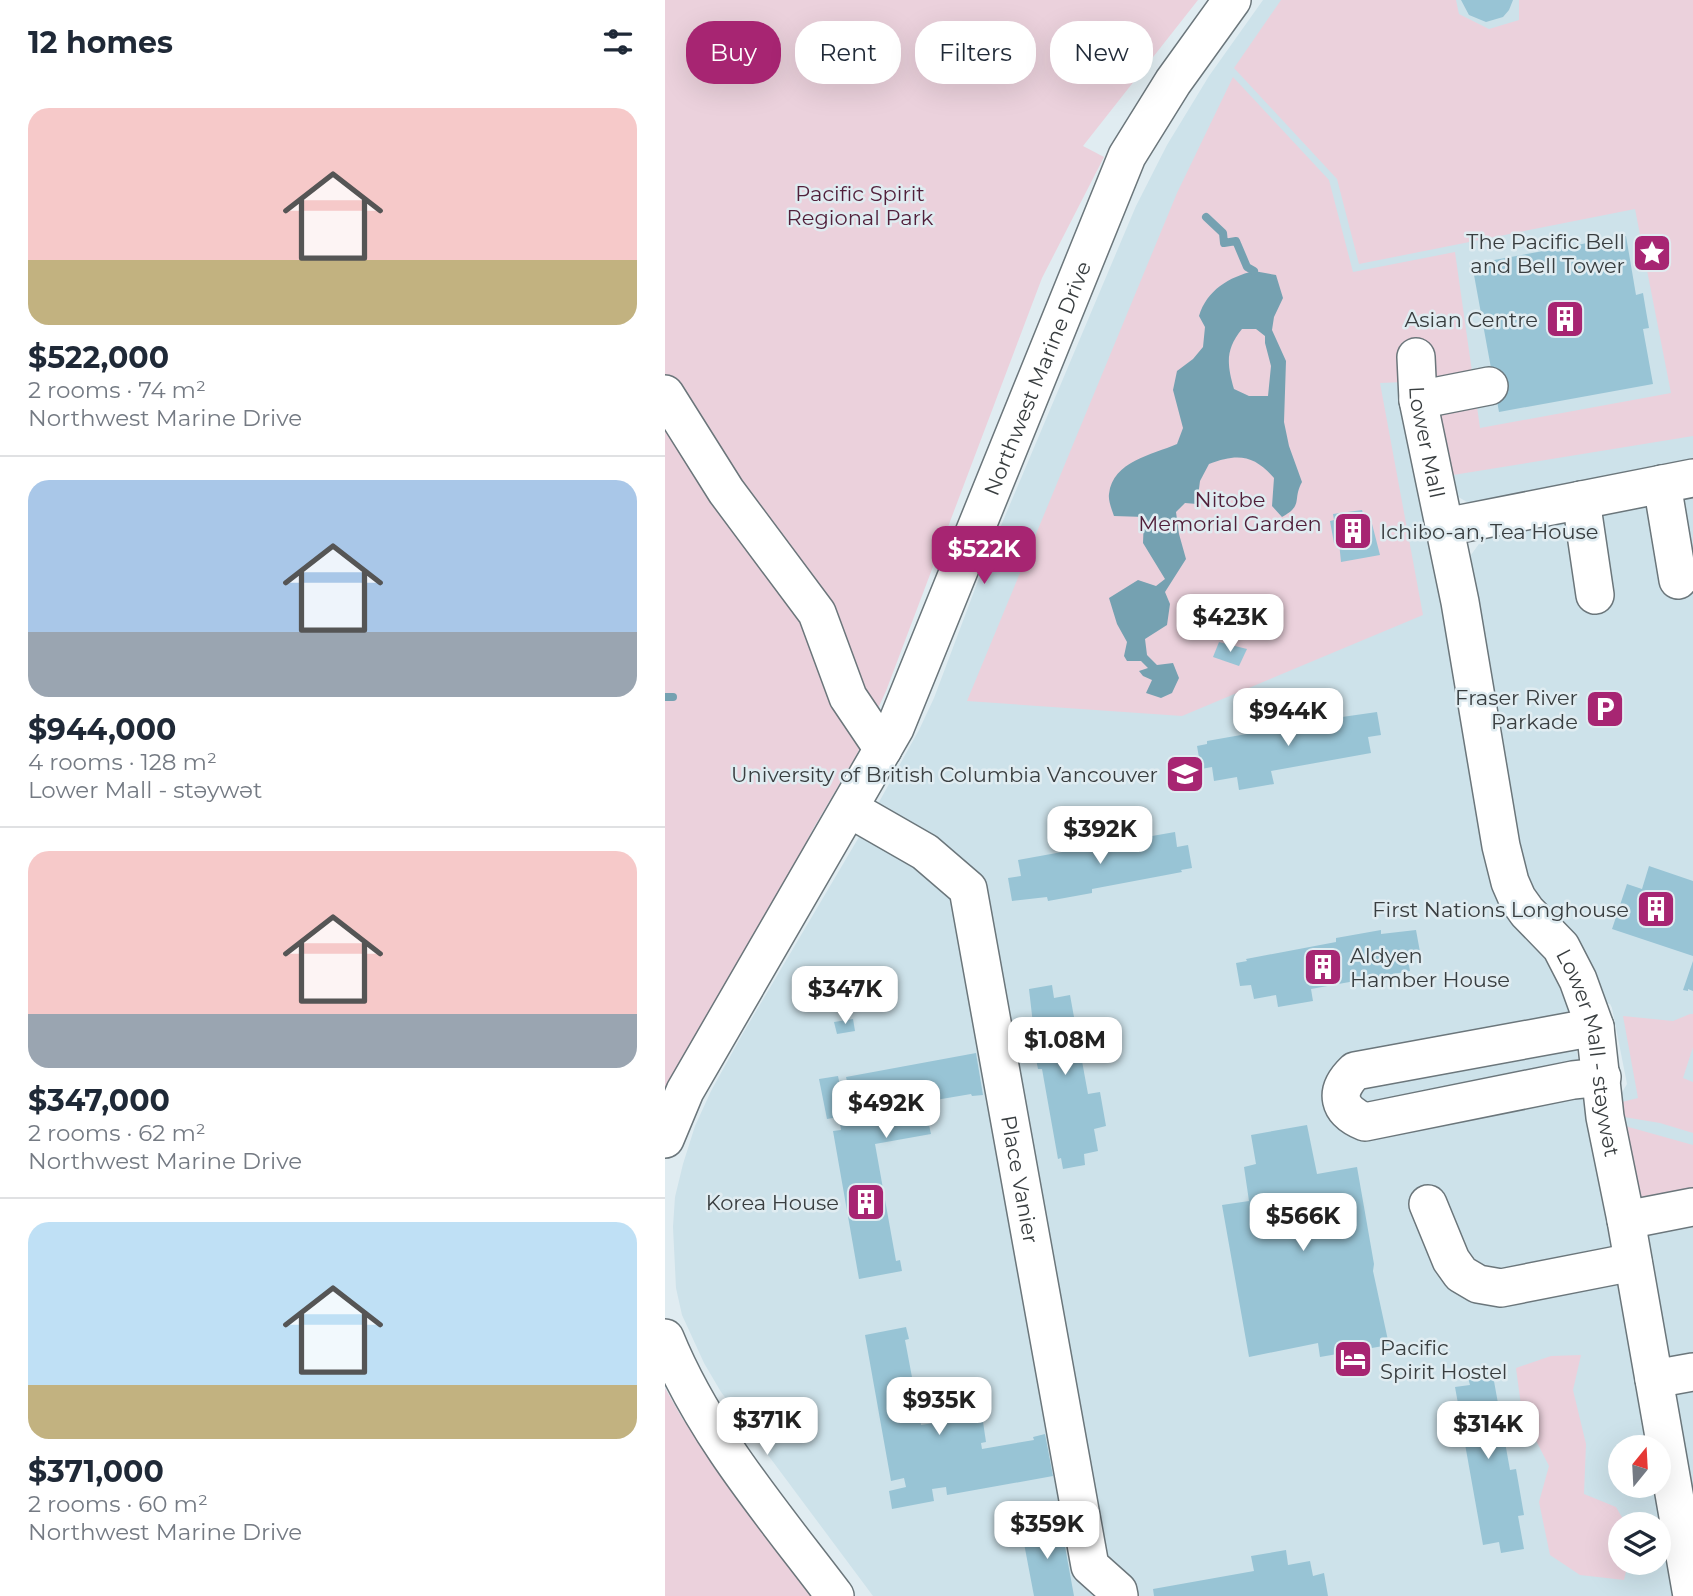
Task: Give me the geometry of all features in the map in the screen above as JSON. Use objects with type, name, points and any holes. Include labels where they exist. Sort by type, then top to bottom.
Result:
[{"type":"street","name":"Northwest Marine Drive","points":[[665,1139],[685,1091],[850,808],[901,715],[1127,156],[1173,82],[1233,0]]},
{"type":"street","name":"Lower Mall","points":[[1416,357],[1418,400],[1445,527]]},
{"type":"street","points":[[1418,400],[1489,386]]},
{"type":"street","points":[[665,394],[726,491],[817,613],[848,697],[883,749]]},
{"type":"street","points":[[1445,527],[1582,508],[1677,481],[1678,580]]},
{"type":"street","points":[[1582,508],[1595,595]]},
{"type":"street","name":"Lower Mall - stəywət","points":[[1445,527],[1501,846],[1510,882],[1527,912],[1560,947],[1571,964],[1595,1027],[1605,1117],[1626,1220],[1692,1596]]},
{"type":"street","name":"Place Vanier","points":[[850,808],[925,852],[968,889],[1090,1566],[1118,1591],[1119,1596]]},
{"type":"street","points":[[1595,1027],[1355,1071],[1342,1089],[1341,1101],[1345,1110],[1365,1122],[1573,1080],[1602,1077]]},
{"type":"street","points":[[1428,1204],[1451,1260],[1461,1274],[1478,1284],[1501,1288],[1633,1262]]},
{"type":"street","points":[[1626,1220],[1693,1207]]},
{"type":"street","points":[[665,1338],[698,1407],[730,1455],[835,1596]]},
{"type":"street","points":[[1654,1379],[1693,1372]]},
{"type":"shaded area","name":"University of British Columbia Vancouver","points":[[1263,0],[1693,0],[1693,462],[1475,503],[1455,495],[1427,499],[1546,953],[1567,998],[1647,1435],[1608,1435],[1608,1498],[1658,1498],[1661,1512],[1608,1512],[1608,1575],[1671,1575],[1671,1568],[1676,1596],[873,1596],[721,1392],[682,1315],[676,1288],[673,1227],[675,1197],[695,1126],[742,1035],[919,730],[934,698],[981,573],[1136,206],[1167,145],[1209,76]]},
{"type":"shaded area","points":[[1693,491],[1693,1514],[1617,1101],[1627,1084],[1612,1008],[1610,1004],[1600,1001],[1526,883],[1468,559],[1484,537]]},
{"type":"green space","name":"Pacific Spirit Regional Park","points":[[665,0],[1198,0],[1153,57],[1153,21],[1050,21],[1050,84],[1132,84],[1083,146],[1104,157],[1042,278],[886,691],[856,756],[813,829],[665,1116]]},
{"type":"green space","name":"Nitobe Memorial Garden","points":[[1281,0],[1456,0],[1459,14],[1489,29],[1519,20],[1519,0],[1693,0],[1693,436],[1453,475],[1428,381],[1380,383],[1423,615],[1182,716],[967,701],[1177,193],[1233,77],[1329,180],[1353,272],[1455,252],[1480,428],[1671,393],[1635,209],[1359,264],[1337,179],[1234,68]]},
{"type":"green space","points":[[1693,1014],[1693,1047],[1683,1078],[1693,1082],[1693,1133],[1660,1123],[1624,1117],[1622,1102],[1638,1098],[1623,1016],[1673,1021]]},
{"type":"green space","points":[[1625,1126],[1693,1145],[1693,1198],[1640,1207]]},
{"type":"green space","points":[[1581,1355],[1573,1390],[1586,1444],[1584,1494],[1616,1507],[1619,1512],[1608,1512],[1608,1575],[1625,1575],[1624,1580],[1580,1575],[1550,1555],[1539,1502],[1549,1466],[1522,1413],[1516,1368],[1551,1356]]},
{"type":"green space","points":[[665,1388],[682,1418],[814,1596],[665,1596]]},
{"type":"water","points":[[1254,271],[1276,275],[1283,298],[1274,317],[1272,330],[1286,361],[1284,422],[1289,446],[1302,482],[1293,509],[1282,517],[1272,506],[1274,478],[1267,470],[1245,458],[1229,458],[1209,464],[1200,481],[1197,504],[1185,503],[1176,512],[1186,559],[1165,592],[1170,604],[1167,625],[1145,639],[1147,655],[1157,665],[1173,663],[1179,678],[1172,693],[1161,698],[1146,693],[1152,680],[1139,671],[1148,668],[1141,661],[1127,661],[1124,656],[1127,642],[1117,624],[1109,598],[1138,580],[1156,586],[1165,579],[1143,543],[1144,517],[1114,516],[1109,494],[1112,483],[1126,467],[1177,444],[1183,428],[1173,390],[1177,371],[1203,347],[1205,327],[1199,316],[1213,292],[1228,281]],"holes":[[[1242,329],[1256,329],[1265,336],[1271,366],[1268,396],[1249,396],[1234,389],[1230,372],[1230,351],[1236,337]]]},
{"type":"building","points":[[1461,0],[1513,0],[1503,17],[1486,22],[1469,15]]},
{"type":"building","name":"Asian Centre","points":[[1626,236],[1636,295],[1643,293],[1649,328],[1643,329],[1653,384],[1499,412],[1472,264]]},
{"type":"building","name":"Ichibo-an, Tea House","points":[[1362,510],[1364,517],[1370,516],[1380,555],[1341,562],[1339,542],[1334,543],[1330,521],[1334,520],[1333,514]]},
{"type":"building","points":[[1219,642],[1247,649],[1239,666],[1213,657]]},
{"type":"building","points":[[1377,712],[1381,735],[1368,737],[1371,753],[1271,771],[1274,784],[1239,790],[1237,777],[1214,781],[1212,767],[1201,769],[1197,746],[1207,744],[1207,741],[1297,725],[1296,721],[1341,713],[1342,717]]},
{"type":"building","points":[[1150,824],[1152,836],[1175,832],[1177,847],[1188,845],[1192,868],[1092,889],[1092,893],[1048,901],[1047,897],[1012,901],[1008,878],[1021,876],[1018,860],[1117,842],[1115,830]]},
{"type":"building","name":"First Nations Longhouse","points":[[1649,866],[1693,881],[1693,956],[1612,929],[1627,884],[1642,889]]},
{"type":"building","name":"Aldyen Hamber House","points":[[1381,930],[1381,934],[1416,930],[1420,952],[1407,955],[1410,971],[1311,989],[1313,1001],[1278,1007],[1276,995],[1254,999],[1251,985],[1240,986],[1236,963],[1247,961],[1246,959],[1336,942],[1336,938]]},
{"type":"building","points":[[1693,961],[1693,991],[1683,990]]},
{"type":"building","points":[[1052,985],[1054,998],[1070,995],[1088,1094],[1100,1092],[1106,1126],[1094,1129],[1098,1151],[1084,1154],[1085,1165],[1063,1169],[1061,1158],[1058,1159],[1042,1069],[1038,1069],[1029,1024],[1033,1024],[1029,989]]},
{"type":"building","points":[[853,1019],[855,1031],[837,1034],[834,1022]]},
{"type":"building","name":"Korea House","points":[[976,1053],[983,1095],[971,1094],[924,1102],[931,1134],[875,1144],[896,1261],[900,1260],[902,1271],[859,1279],[833,1131],[841,1130],[839,1117],[827,1119],[819,1079],[838,1076],[841,1091],[849,1090],[846,1077]]},
{"type":"building","points":[[1307,1125],[1317,1174],[1357,1167],[1373,1271],[1389,1345],[1320,1357],[1318,1343],[1249,1357],[1222,1205],[1249,1201],[1244,1167],[1256,1164],[1251,1135]]},
{"type":"building","points":[[906,1327],[909,1339],[905,1340],[921,1425],[982,1415],[986,1442],[981,1443],[982,1449],[1034,1440],[1033,1437],[1045,1434],[1053,1476],[947,1495],[946,1487],[932,1489],[934,1501],[892,1509],[889,1491],[906,1487],[904,1478],[891,1481],[865,1335]]},
{"type":"building","points":[[1492,1370],[1510,1470],[1516,1469],[1524,1515],[1518,1516],[1524,1549],[1501,1553],[1499,1542],[1483,1545],[1465,1444],[1450,1447],[1444,1412],[1459,1409],[1455,1387],[1470,1385],[1467,1374]]},
{"type":"building","points":[[1047,1522],[1049,1533],[1062,1530],[1074,1596],[1034,1596],[1023,1538],[1024,1526]]},
{"type":"building","points":[[1286,1550],[1288,1565],[1310,1561],[1313,1576],[1324,1573],[1328,1596],[1154,1596],[1153,1589],[1254,1571],[1251,1556]]},
{"type":"waterway","points":[[1206,217],[1223,233],[1224,243],[1236,241],[1247,267],[1254,271]]},
{"type":"waterway","points":[[665,697],[673,697]]},
{"type":"place","name":"The Pacific Bell and Bell Tower","points":[[1652,253]]},
{"type":"place","name":"Asian Centre","points":[[1565,319]]},
{"type":"place","name":"Ichibo-an, Tea House","points":[[1353,531]]},
{"type":"place","name":"Fraser River Parkade","points":[[1605,709]]},
{"type":"place","name":"University of British Columbia Vancouver","points":[[1185,774]]},
{"type":"place","name":"First Nations Longhouse","points":[[1656,909]]},
{"type":"place","name":"Aldyen Hamber House","points":[[1323,967]]},
{"type":"place","name":"Korea House","points":[[866,1202]]},
{"type":"place","name":"Pacific Spirit Hostel","points":[[1353,1359]]}]
